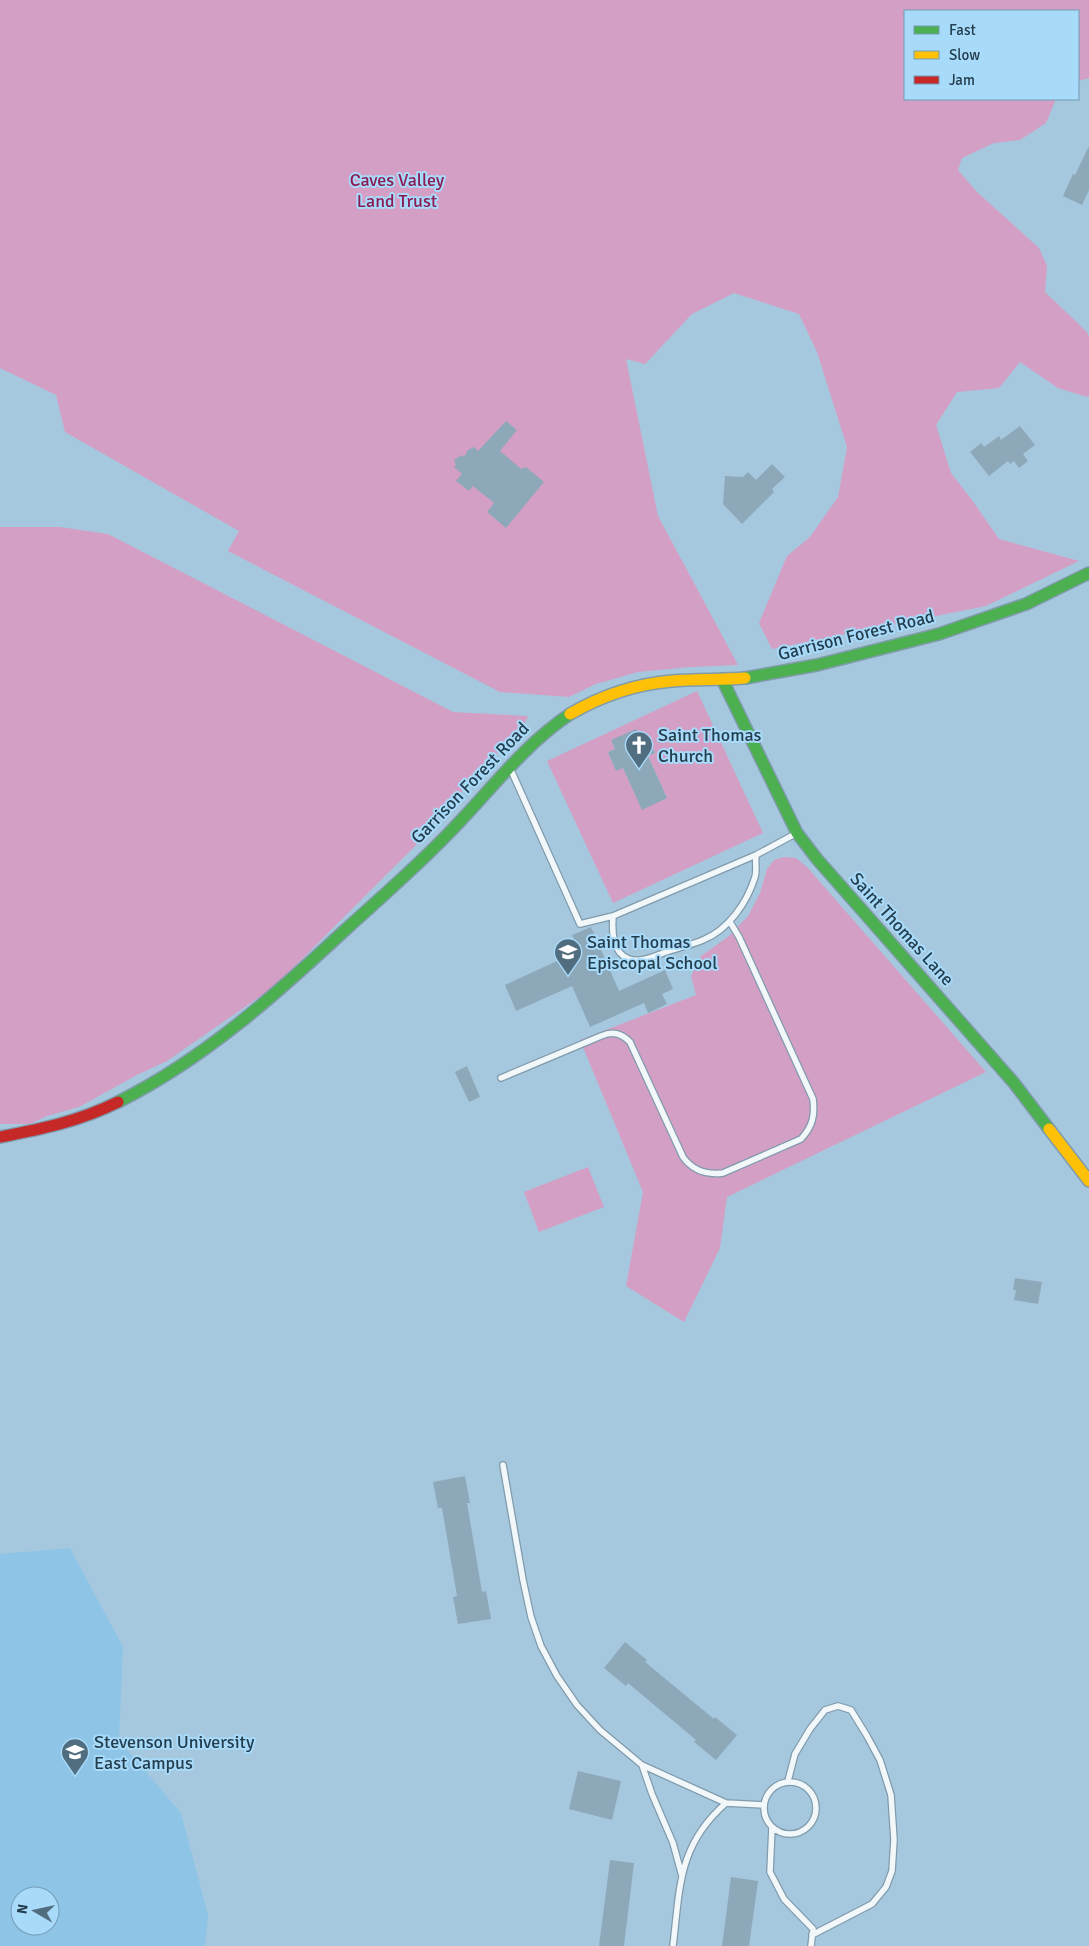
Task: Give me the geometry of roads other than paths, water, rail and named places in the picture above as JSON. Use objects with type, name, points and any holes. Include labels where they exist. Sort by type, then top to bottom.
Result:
[{"type":"main road","name":"Garrison Forest Road","points":[[0,1137],[53,1128],[100,1110],[158,1080],[227,1034],[278,994],[449,833],[545,730],[596,700],[626,689],[657,683],[747,678],[786,671],[924,638],[1026,604],[1089,573]]},
{"type":"main road","name":"Saint Thomas Lane","points":[[722,679],[797,833],[817,859],[1014,1083],[1089,1181]]},
{"type":"lane","points":[[510,766],[580,924],[613,916],[756,855],[797,833]]},
{"type":"lane","points":[[613,916],[612,929],[615,943],[620,953],[630,959],[643,960],[704,940],[730,922],[746,898],[755,876],[756,855]]},
{"type":"lane","points":[[501,1078],[601,1036],[617,1033],[630,1042],[683,1157],[694,1168],[713,1174],[723,1173],[801,1138],[810,1129],[813,1119],[813,1098],[740,937],[730,922]]},
{"type":"lane","points":[[503,1464],[532,1617],[541,1646],[557,1676],[577,1705],[600,1730],[642,1765],[726,1803],[764,1805]]},
{"type":"lane","points":[[788,1781],[795,1754],[810,1729],[825,1710],[838,1706],[850,1710],[867,1736],[880,1760],[891,1795],[894,1840],[892,1871],[886,1887],[872,1904],[812,1936]]},
{"type":"lane","points":[[642,1765],[673,1843],[682,1876]]},
{"type":"lane","points":[[772,1827],[787,1834],[795,1834],[805,1830],[815,1819],[817,1805],[814,1795],[807,1787],[798,1782],[788,1781],[777,1784],[767,1794],[764,1805],[765,1814],[772,1827],[770,1872],[784,1900],[813,1929],[811,1946]]},
{"type":"lane","points":[[673,1946],[682,1876],[694,1839],[710,1816],[726,1803]]},
{"type":"place","name":"Saint Thomas Church","points":[[639,769]]},
{"type":"place","name":"Saint Thomas Episcopal School","points":[[568,976]]},
{"type":"place","name":"Stevenson University East Campus","points":[[75,1776]]},
{"type":"park label","name":"Caves Valley Land Trust","points":[[397,190]]}]
